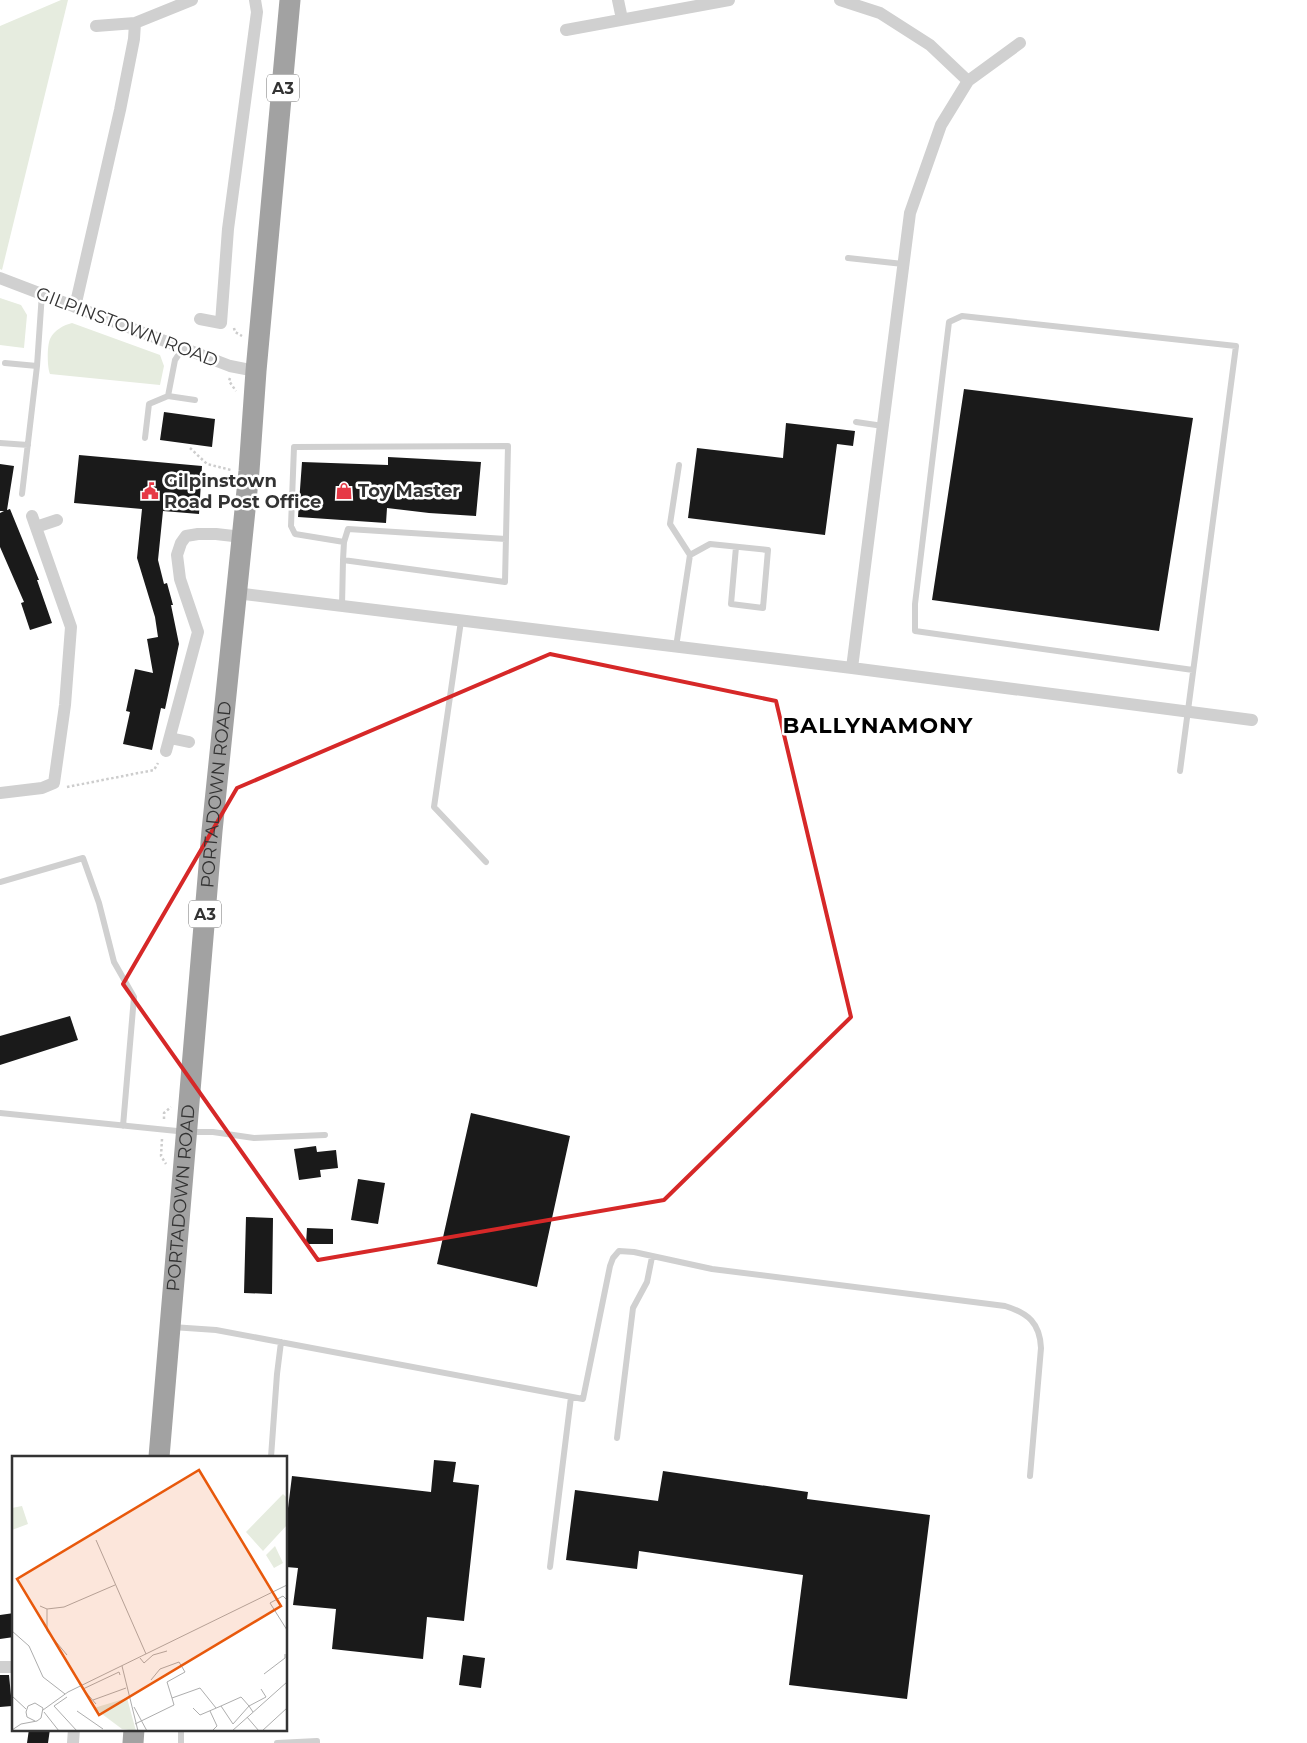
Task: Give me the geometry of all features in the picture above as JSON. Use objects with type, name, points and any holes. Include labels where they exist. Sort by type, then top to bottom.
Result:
[{"type":"highway","name":"A3","points":[[256,371],[290,0]]},
{"type":"highway","name":"PORTADOWN ROAD","points":[[159,1456],[212,831],[242,537],[256,371]]},
{"type":"highway","points":[[133,1743],[134,1730]]},
{"type":"street","points":[[96,26],[135,23],[192,0]]},
{"type":"street","points":[[200,319],[221,323],[228,229],[257,12],[255,0]]},
{"type":"street","points":[[618,0],[622,19]]},
{"type":"street","points":[[566,30],[729,0]]},
{"type":"street","points":[[840,0],[880,13],[930,45],[968,82]]},
{"type":"street","points":[[75,307],[125,84],[134,39],[135,23]]},
{"type":"street","points":[[852,668],[910,213],[941,125],[968,82],[1020,43]]},
{"type":"street","name":"GILPINSTOWN ROAD","points":[[0,278],[230,366],[256,371]]},
{"type":"street","points":[[0,793],[42,788],[54,783],[65,706],[71,627],[34,522],[57,520]]},
{"type":"street","points":[[189,742],[168,744],[198,632],[180,579],[178,555],[181,542],[186,536],[198,534],[242,537]]},
{"type":"street","points":[[236,594],[852,668],[1252,720]]},
{"type":"street","points":[[73,1743],[74,1730]]},
{"type":"lane","points":[[848,258],[903,264]]},
{"type":"lane","points":[[22,494],[37,366],[42,294]]},
{"type":"lane","points":[[1180,771],[1236,346],[962,316],[949,322],[915,604],[915,631],[1193,670]]},
{"type":"lane","points":[[168,396],[175,360],[183,348]]},
{"type":"lane","points":[[5,362],[37,366]]},
{"type":"lane","points":[[145,438],[149,404],[168,396],[195,400]]},
{"type":"lane","points":[[856,422],[883,426]]},
{"type":"lane","points":[[0,443],[28,445]]},
{"type":"lane","points":[[343,560],[505,582],[508,446],[294,447],[291,526],[295,534],[344,542]]},
{"type":"lane","points":[[676,647],[690,555],[670,524],[679,465]]},
{"type":"lane","points":[[342,606],[344,542],[348,530],[506,539]]},
{"type":"lane","points":[[690,555],[710,544],[768,550],[763,608],[731,604],[736,547]]},
{"type":"lane","points":[[461,621],[434,807],[486,862]]},
{"type":"lane","points":[[0,882],[83,858],[99,903],[114,962],[134,997],[124,1126]]},
{"type":"lane","points":[[0,1113],[187,1132],[213,1132],[254,1138],[325,1135]]},
{"type":"lane","points":[[171,1326],[216,1330],[583,1399],[613,1258],[619,1251],[625,1250],[721,1270],[1005,1306],[1027,1316],[1036,1325],[1041,1337],[1042,1348],[1030,1476]]},
{"type":"lane","points":[[617,1438],[633,1308],[647,1282],[652,1257]]},
{"type":"lane","points":[[271,1456],[281,1342]]},
{"type":"lane","points":[[550,1567],[571,1397]]},
{"type":"lane","points":[[181,1730],[181,1743]]},
{"type":"lane","points":[[277,1743],[317,1741],[317,1743]]},
{"type":"path","points":[[190,448],[207,464],[232,470]]},
{"type":"path","points":[[54,783],[66,787],[154,770],[168,744]]},
{"type":"highlighted area","points":[[550,654],[776,701],[851,1017],[664,1200],[318,1260],[123,984],[237,788]]},
{"type":"shaded area","points":[[61,0],[68,0],[2,270],[0,269],[0,26]]},
{"type":"shaded area","points":[[0,298],[21,305],[27,315],[24,348],[0,345]]},
{"type":"shaded area","points":[[72,323],[160,355],[164,366],[160,385],[50,374],[48,346],[50,339],[60,328]]},
{"type":"building","points":[[964,389],[1193,418],[1159,631],[932,600]]},
{"type":"building","points":[[164,412],[215,419],[212,447],[160,440]]},
{"type":"building","points":[[786,423],[855,431],[853,446],[837,444],[825,535],[688,518],[697,448],[783,458]]},
{"type":"building","points":[[79,455],[202,466],[199,514],[163,511],[158,560],[164,584],[167,583],[173,605],[171,605],[179,644],[165,709],[161,708],[152,750],[123,744],[130,712],[126,711],[135,669],[153,673],[147,639],[158,637],[155,617],[137,558],[142,509],[74,503]]},
{"type":"building","points":[[388,457],[481,462],[476,516],[387,508],[386,523],[298,517],[302,462],[388,465]]},
{"type":"building","points":[[0,464],[14,466],[7,510],[10,509],[39,580],[37,580],[52,623],[30,630],[21,603],[24,602],[0,547],[0,513],[4,511],[0,511]]},
{"type":"building","points":[[70,1016],[78,1040],[0,1065],[0,1036]]},
{"type":"building","points":[[471,1113],[570,1136],[537,1287],[437,1264]]},
{"type":"building","points":[[316,1146],[317,1152],[336,1150],[338,1168],[320,1170],[321,1177],[299,1180],[294,1149]]},
{"type":"building","points":[[358,1179],[385,1183],[378,1224],[351,1220]]},
{"type":"building","points":[[246,1217],[273,1218],[272,1294],[244,1293]]},
{"type":"building","points":[[307,1228],[333,1229],[333,1244],[306,1244]]},
{"type":"building","points":[[434,1460],[456,1462],[453,1482],[479,1485],[464,1621],[427,1617],[423,1659],[332,1649],[336,1609],[293,1605],[298,1568],[288,1567],[288,1508],[292,1476],[431,1492]]},
{"type":"building","points":[[663,1471],[808,1492],[807,1499],[930,1515],[907,1699],[789,1685],[803,1575],[639,1551],[637,1569],[566,1560],[575,1490],[658,1501]]},
{"type":"building","points":[[12,1613],[12,1637],[0,1639],[0,1615]]},
{"type":"building","points":[[463,1655],[485,1658],[481,1688],[459,1685]]},
{"type":"building","points":[[0,1675],[9,1675],[12,1706],[0,1707]]},
{"type":"building","points":[[29,1730],[50,1730],[48,1743],[27,1743]]},
{"type":"place","name":"Gilpinstown Road Post Office","points":[[150,491]]},
{"type":"place","name":"Toy Master","points":[[344,491]]},
{"type":"district","name":"BALLYNAMONY","points":[[878,725]]}]
